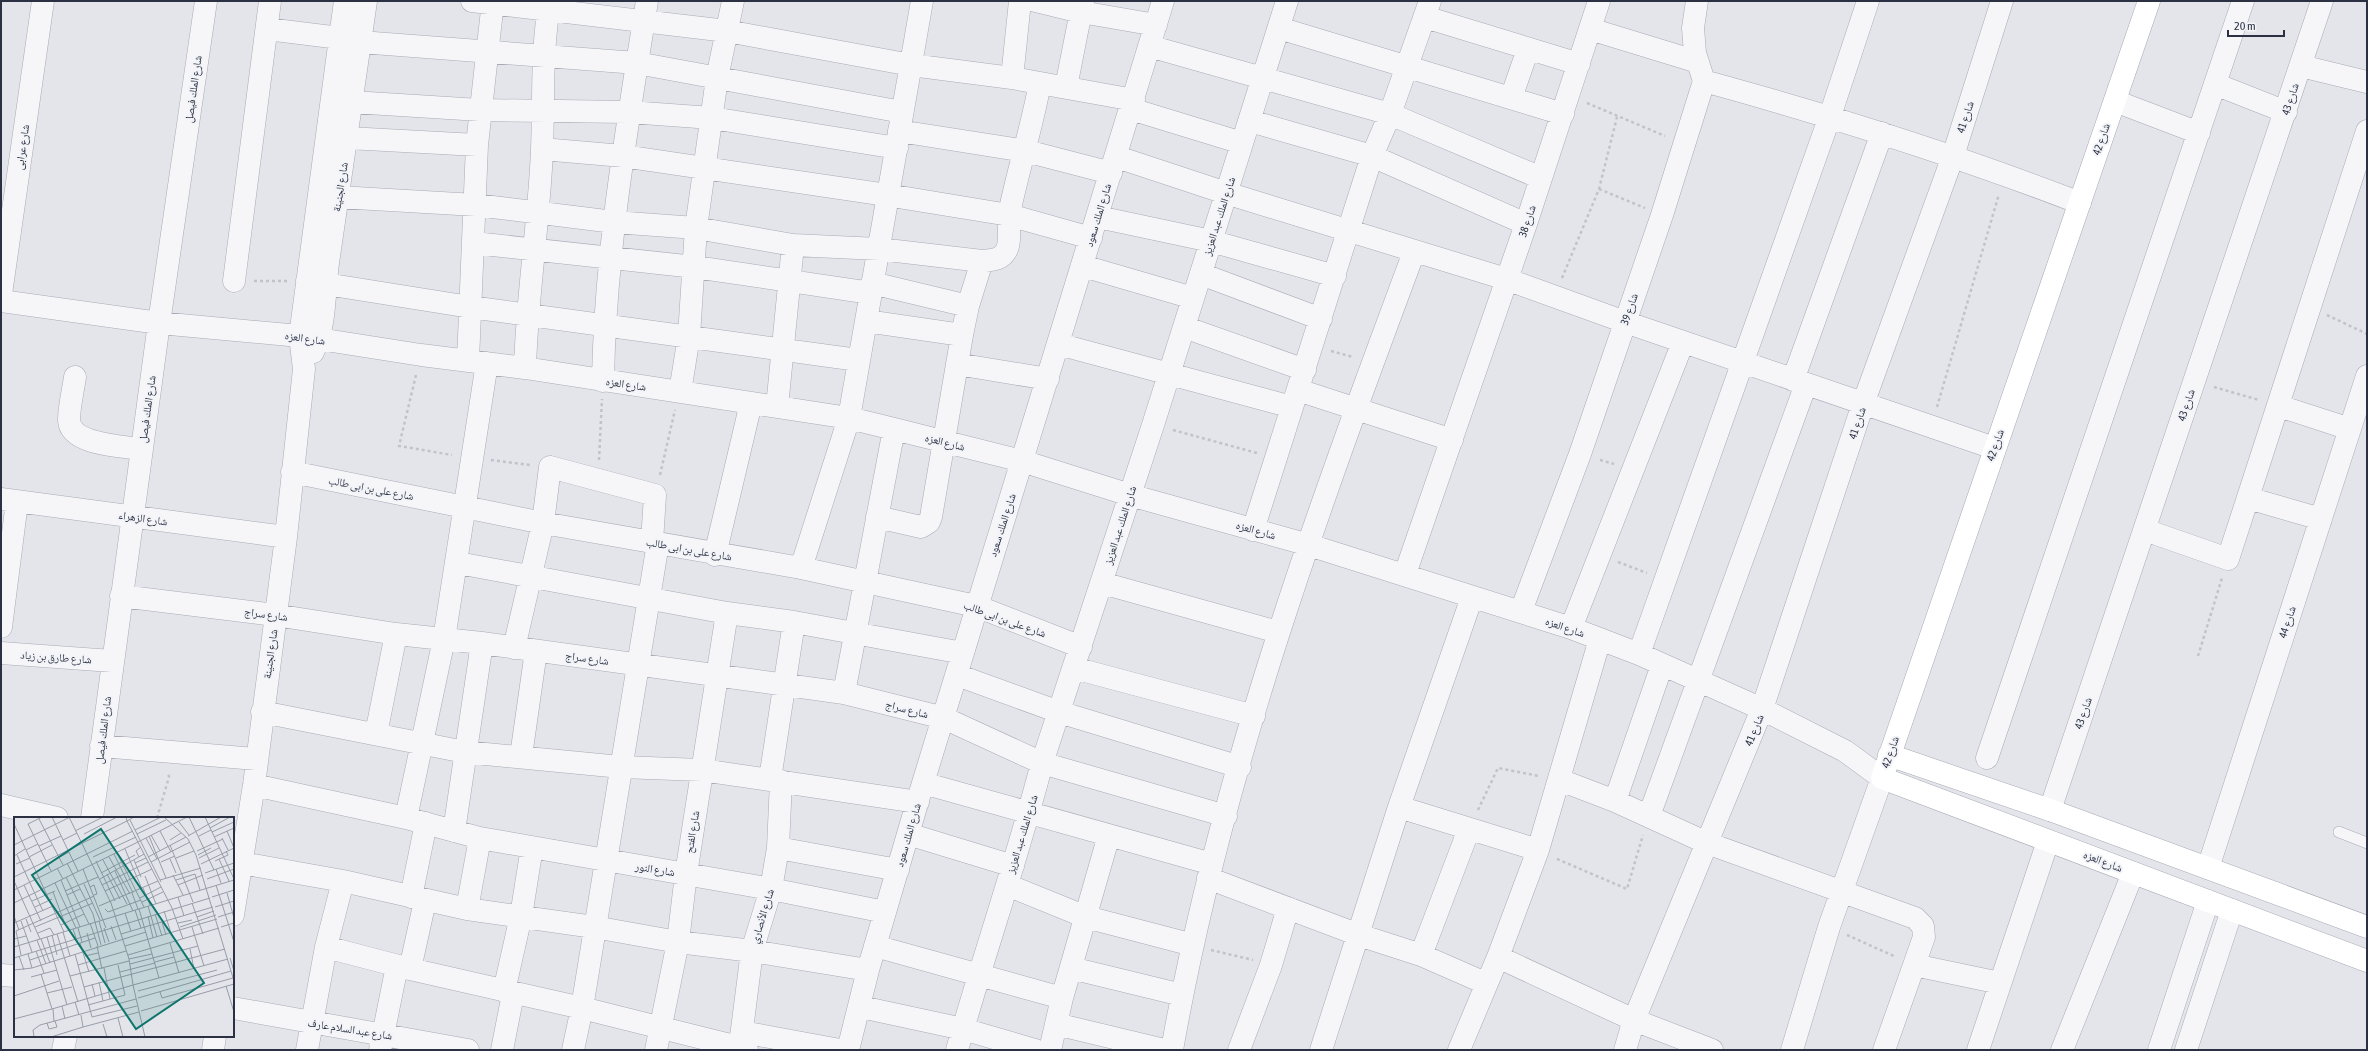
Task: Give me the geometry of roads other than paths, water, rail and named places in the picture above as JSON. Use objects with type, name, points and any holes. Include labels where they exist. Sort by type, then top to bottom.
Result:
[{"type":"main road","name":"شارع 42","points":[[1882,778],[1994,448],[2080,203],[2146,2]]},
{"type":"main road","name":"شارع العزه","points":[[1890,755],[2050,810],[2367,927]]},
{"type":"main road","name":"شارع العزه","points":[[1882,778],[2367,961]]},
{"type":"street","name":"شارع عرابى","points":[[1,294],[43,1]]},
{"type":"street","name":"شارع الملك فيصل","points":[[92,817],[141,449],[206,1]]},
{"type":"street","points":[[234,281],[270,1]]},
{"type":"street","name":"شارع الجنينة","points":[[316,282],[338,197],[348,138],[352,102],[351,33],[346,1]]},
{"type":"street","name":"شارع الجنينة","points":[[234,908],[254,785],[256,758],[286,537],[304,369],[310,338],[316,282],[351,33],[366,1]]},
{"type":"street","points":[[680,392],[689,336],[695,267],[696,228],[717,78],[733,1]]},
{"type":"street","points":[[801,568],[850,418],[858,360],[922,1]]},
{"type":"street","points":[[1012,78],[1020,1]]},
{"type":"street","points":[[1036,1],[1082,7],[1156,25]]},
{"type":"street","name":"شارع الملك سعود","points":[[848,1050],[861,1007],[868,970],[976,606],[1048,379],[1163,1]]},
{"type":"street","name":"شارع الملك عبد العزيز","points":[[958,1050],[978,975],[1029,814],[1042,763],[1153,425],[1264,78],[1287,1]]},
{"type":"street","name":"شارع 38","points":[[1405,574],[1526,224],[1599,1]]},
{"type":"street","name":"شارع 39","points":[[1521,611],[1580,454],[1662,215],[1684,144],[1701,72],[1693,28],[1697,1]]},
{"type":"street","points":[[1639,654],[1830,116],[1868,1]]},
{"type":"street","name":"شارع 41","points":[[1625,1050],[1634,1020],[1762,709],[1863,404],[1952,156],[2002,1]]},
{"type":"street","points":[[1987,758],[2243,1]]},
{"type":"street","name":"شارع 43","points":[[2050,810],[2286,112],[2322,1]]},
{"type":"street","points":[[382,1042],[404,968],[418,899],[416,821],[423,742],[458,563],[473,458],[478,362],[470,308],[476,205],[477,146],[487,52],[486,2],[645,11],[727,31],[911,65],[1012,78],[1066,87],[1132,105],[1242,143]]},
{"type":"street","points":[[525,368],[527,314],[538,213],[542,149],[544,57],[549,5]]},
{"type":"street","points":[[1066,87],[1082,7]]},
{"type":"street","points":[[1253,530],[1313,346],[1372,156],[1390,114],[1427,9],[1528,49],[1579,64]]},
{"type":"street","points":[[603,381],[604,325],[614,222],[645,11]]},
{"type":"street","points":[[1279,28],[1511,98],[1566,104]]},
{"type":"street","points":[[267,29],[351,33],[487,52],[637,63],[717,78],[899,131]]},
{"type":"street","points":[[1590,29],[1701,72],[2005,174],[2080,203]]},
{"type":"street","points":[[1149,46],[1390,114],[1541,178]]},
{"type":"street","points":[[1511,98],[1528,49]]},
{"type":"street","points":[[2301,66],[2367,82]]},
{"type":"street","points":[[338,197],[476,205],[614,222],[696,228],[793,245],[879,249],[982,261],[998,259],[1006,250],[1009,215],[1026,151],[1040,83]]},
{"type":"street","points":[[2215,84],[2286,112]]},
{"type":"street","points":[[2115,100],[2199,133]]},
{"type":"street","points":[[352,102],[480,110],[629,112],[899,131],[1114,165],[1226,193],[1506,280],[1994,448]]},
{"type":"street","points":[[1250,121],[1372,156],[1526,224]]},
{"type":"street","points":[[2145,530],[2228,559],[2279,406],[2367,131]]},
{"type":"street","points":[[1649,816],[1699,682],[1882,133]]},
{"type":"street","points":[[348,138],[477,146]]},
{"type":"street","points":[[542,149],[623,156],[705,170],[888,195],[1009,215],[1091,238]]},
{"type":"street","points":[[1098,217],[1211,241],[1335,276]]},
{"type":"street","points":[[474,243],[611,256],[695,267],[789,282],[872,288],[968,306]]},
{"type":"street","points":[[777,407],[793,245]]},
{"type":"street","points":[[1172,1050],[1182,994],[1210,871],[1278,632],[1356,409],[1414,252]]},
{"type":"street","points":[[877,517],[917,527],[923,526],[928,522],[968,306],[982,261]]},
{"type":"street","points":[[1082,266],[1193,298]]},
{"type":"street","points":[[1201,274],[1321,319]]},
{"type":"street","points":[[316,282],[470,308],[527,314],[689,336],[782,351],[858,360]]},
{"type":"street","name":"شارع العزه","points":[[1,301],[159,323],[310,338],[421,355],[525,368],[850,418],[944,441],[1022,461],[1130,495],[1309,545],[1405,574],[1472,598],[1521,611],[1571,628],[1639,654],[1762,709],[1846,751],[1882,778]]},
{"type":"street","points":[[866,321],[962,335]]},
{"type":"street","points":[[1184,327],[1299,389],[1452,440]]},
{"type":"street","points":[[1571,628],[1601,556],[1632,469],[1683,342]]},
{"type":"street","points":[[1058,344],[1169,375],[1299,389]]},
{"type":"street","points":[[957,364],[1048,379]]},
{"type":"street","name":"شارع 44","points":[[2208,868],[2367,376]]},
{"type":"street","points":[[75,377],[69,420],[73,432],[83,439],[141,449]]},
{"type":"street","points":[[715,554],[751,403]]},
{"type":"street","points":[[2279,406],[2350,429]]},
{"type":"street","points":[[844,693],[894,429]]},
{"type":"street","points":[[514,648],[543,523],[550,467],[655,495],[655,543],[648,598],[582,1008],[573,1050]]},
{"type":"street","name":"شارع على بن ابى طالب","points":[[292,472],[543,523],[801,568],[976,606],[1080,647]]},
{"type":"street","points":[[2248,498],[2321,519]]},
{"type":"street","points":[[1,626],[9,500]]},
{"type":"street","name":"شارع الزهراء","points":[[9,500],[286,537]]},
{"type":"street","points":[[458,563],[728,614],[794,622],[963,654]]},
{"type":"street","points":[[1102,583],[1278,632]]},
{"type":"street","name":"شارع سراج","points":[[121,596],[275,615],[396,634],[482,643],[844,693],[944,718],[1042,763],[1226,816]]},
{"type":"street","points":[[1321,1050],[1399,807],[1472,598]]},
{"type":"street","name":"شارع الفتح","points":[[656,1050],[678,942],[686,874],[728,614]]},
{"type":"street","name":"شارع الأنصاري","points":[[745,1044],[752,951],[771,889],[778,848],[776,780],[783,684],[794,622]]},
{"type":"street","points":[[376,734],[396,634]]},
{"type":"street","points":[[1459,1050],[1485,983],[1498,957],[1538,850],[1560,780],[1600,639]]},
{"type":"street","points":[[454,831],[482,643]]},
{"type":"street","points":[[521,756],[536,651]]},
{"type":"street","name":"شارع طارق بن زياد","points":[[1,653],[112,661]]},
{"type":"street","points":[[1615,801],[1662,665]]},
{"type":"street","points":[[1074,668],[1254,716]]},
{"type":"street","points":[[957,674],[1059,712],[1240,767]]},
{"type":"street","points":[[262,712],[423,742],[465,752],[521,756],[621,767],[702,770],[776,780],[921,793],[1029,814],[1109,835],[1210,871],[1288,908],[1358,935],[1421,955],[1485,983]]},
{"type":"street","points":[[101,746],[164,749],[256,758]]},
{"type":"street","name":"شارع العزه","points":[[1846,751],[1890,755]]},
{"type":"street","name":"شارع 42","points":[[1792,1050],[1829,927],[1882,778]]},
{"type":"street","points":[[1560,780],[1615,801],[1707,843],[1904,912],[1920,922],[1923,926],[1924,937],[1884,1050]]},
{"type":"street","name":"شارع النور","points":[[254,785],[416,821],[480,838],[771,889],[885,912]]},
{"type":"street","points":[[1,805],[54,817]]},
{"type":"street","points":[[1399,807],[1538,850]]},
{"type":"street","points":[[1421,955],[1469,829]]},
{"type":"street","points":[[908,834],[1010,876],[1086,917],[1193,945]]},
{"type":"street","points":[[1050,1050],[1062,998],[1109,835]]},
{"type":"street","points":[[467,910],[480,838]]},
{"type":"street","points":[[1978,1050],[2048,840]]},
{"type":"street","points":[[502,1050],[508,992],[532,847]]},
{"type":"street","points":[[778,848],[898,870]]},
{"type":"street","points":[[241,863],[342,881],[467,910],[594,927],[678,942],[752,951],[868,970]]},
{"type":"street","points":[[2062,1050],[2133,873]]},
{"type":"street","points":[[306,1050],[326,947],[342,881]]},
{"type":"street","points":[[2159,1050],[2208,901]]},
{"type":"street","points":[[1239,1050],[1271,965],[1288,908]]},
{"type":"street","points":[[2186,1050],[2232,910]]},
{"type":"street","points":[[875,946],[1062,998]]},
{"type":"street","points":[[326,947],[404,968],[582,1008],[661,1028],[745,1044],[840,1050]]},
{"type":"street","points":[[1498,957],[1634,1020],[1712,1050]]},
{"type":"street","points":[[1914,965],[2000,984]]},
{"type":"street","points":[[1071,968],[1182,994]]},
{"type":"street","points":[[1,974],[14,976]]},
{"type":"street","points":[[861,1007],[963,1029],[1035,1050]]},
{"type":"street","name":"شارع عبد السلام عارف","points":[[234,1008],[312,1023],[382,1042],[468,1050]]},
{"type":"street","points":[[1056,1024],[1164,1050]]},
{"type":"street","points":[[63,1050],[66,1037]]},
{"type":"street","points":[[213,1050],[215,1037]]},
{"type":"lane","points":[[2339,832],[2367,843]]}]
